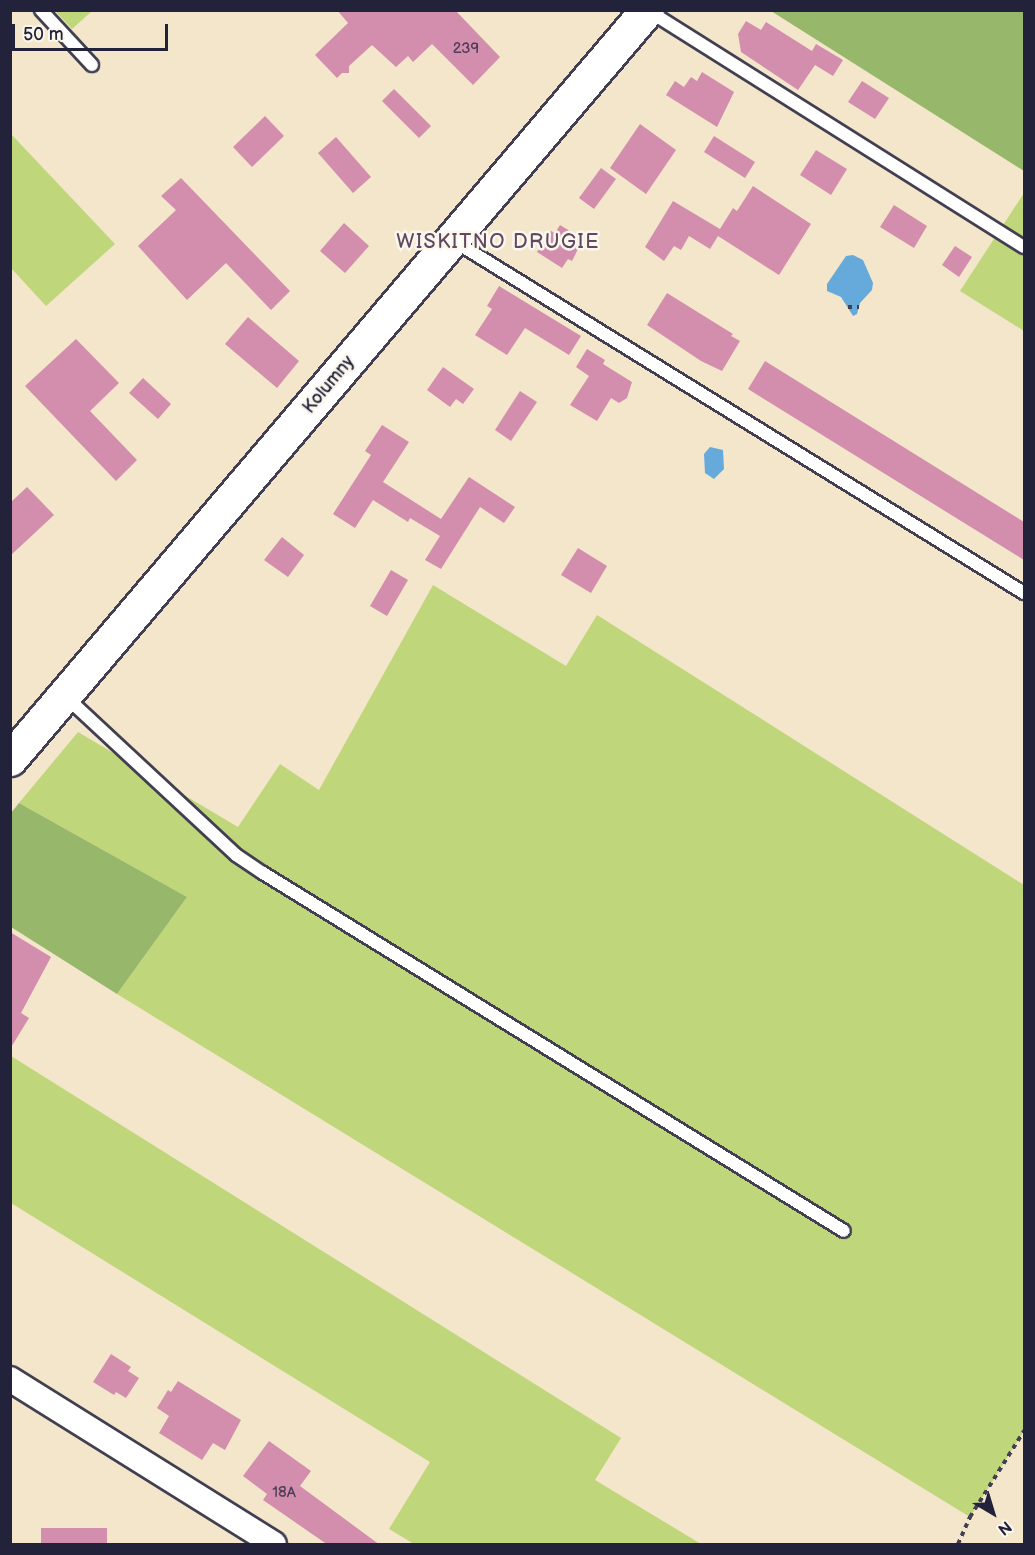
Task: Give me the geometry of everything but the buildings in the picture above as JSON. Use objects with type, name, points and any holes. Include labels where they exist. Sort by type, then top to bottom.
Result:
[{"type":"street","name":"Kolumny","points":[[10,759],[647,10]]},
{"type":"street","points":[[10,1379],[274,1545]]},
{"type":"lane","points":[[41,10],[92,65]]},
{"type":"lane","points":[[647,10],[1024,247]]},
{"type":"lane","points":[[452,240],[1024,593]]},
{"type":"lane","points":[[64,695],[236,855],[844,1231]]},
{"type":"path","points":[[848,307],[859,307]]},
{"type":"path","points":[[958,1545],[970,1517],[1024,1431]]},
{"type":"green space","points":[[55,11],[92,11],[72,29]]},
{"type":"green space","points":[[771,11],[1024,11],[1024,171]]},
{"type":"green space","points":[[11,134],[115,244],[46,306],[11,268]]},
{"type":"green space","points":[[1024,193],[1024,331],[960,291]]},
{"type":"green space","points":[[433,585],[566,666],[597,615],[1024,885],[1024,1431],[970,1517],[117,994],[187,897],[19,803],[78,732],[238,827],[280,764],[319,790]]},
{"type":"green space","points":[[19,803],[187,897],[117,994],[11,927],[11,813]]},
{"type":"green space","points":[[11,1056],[621,1438],[595,1480],[701,1544],[414,1544],[389,1529],[430,1462],[11,1203]]},
{"type":"water","points":[[853,255],[863,260],[873,283],[872,290],[860,303],[857,314],[853,316],[841,297],[827,291],[827,284],[846,256]]},
{"type":"water","points":[[710,447],[723,450],[724,469],[714,479],[705,473],[704,454]]},
{"type":"district","name":"WISKITNO DRUGIE","points":[[498,242]]}]
